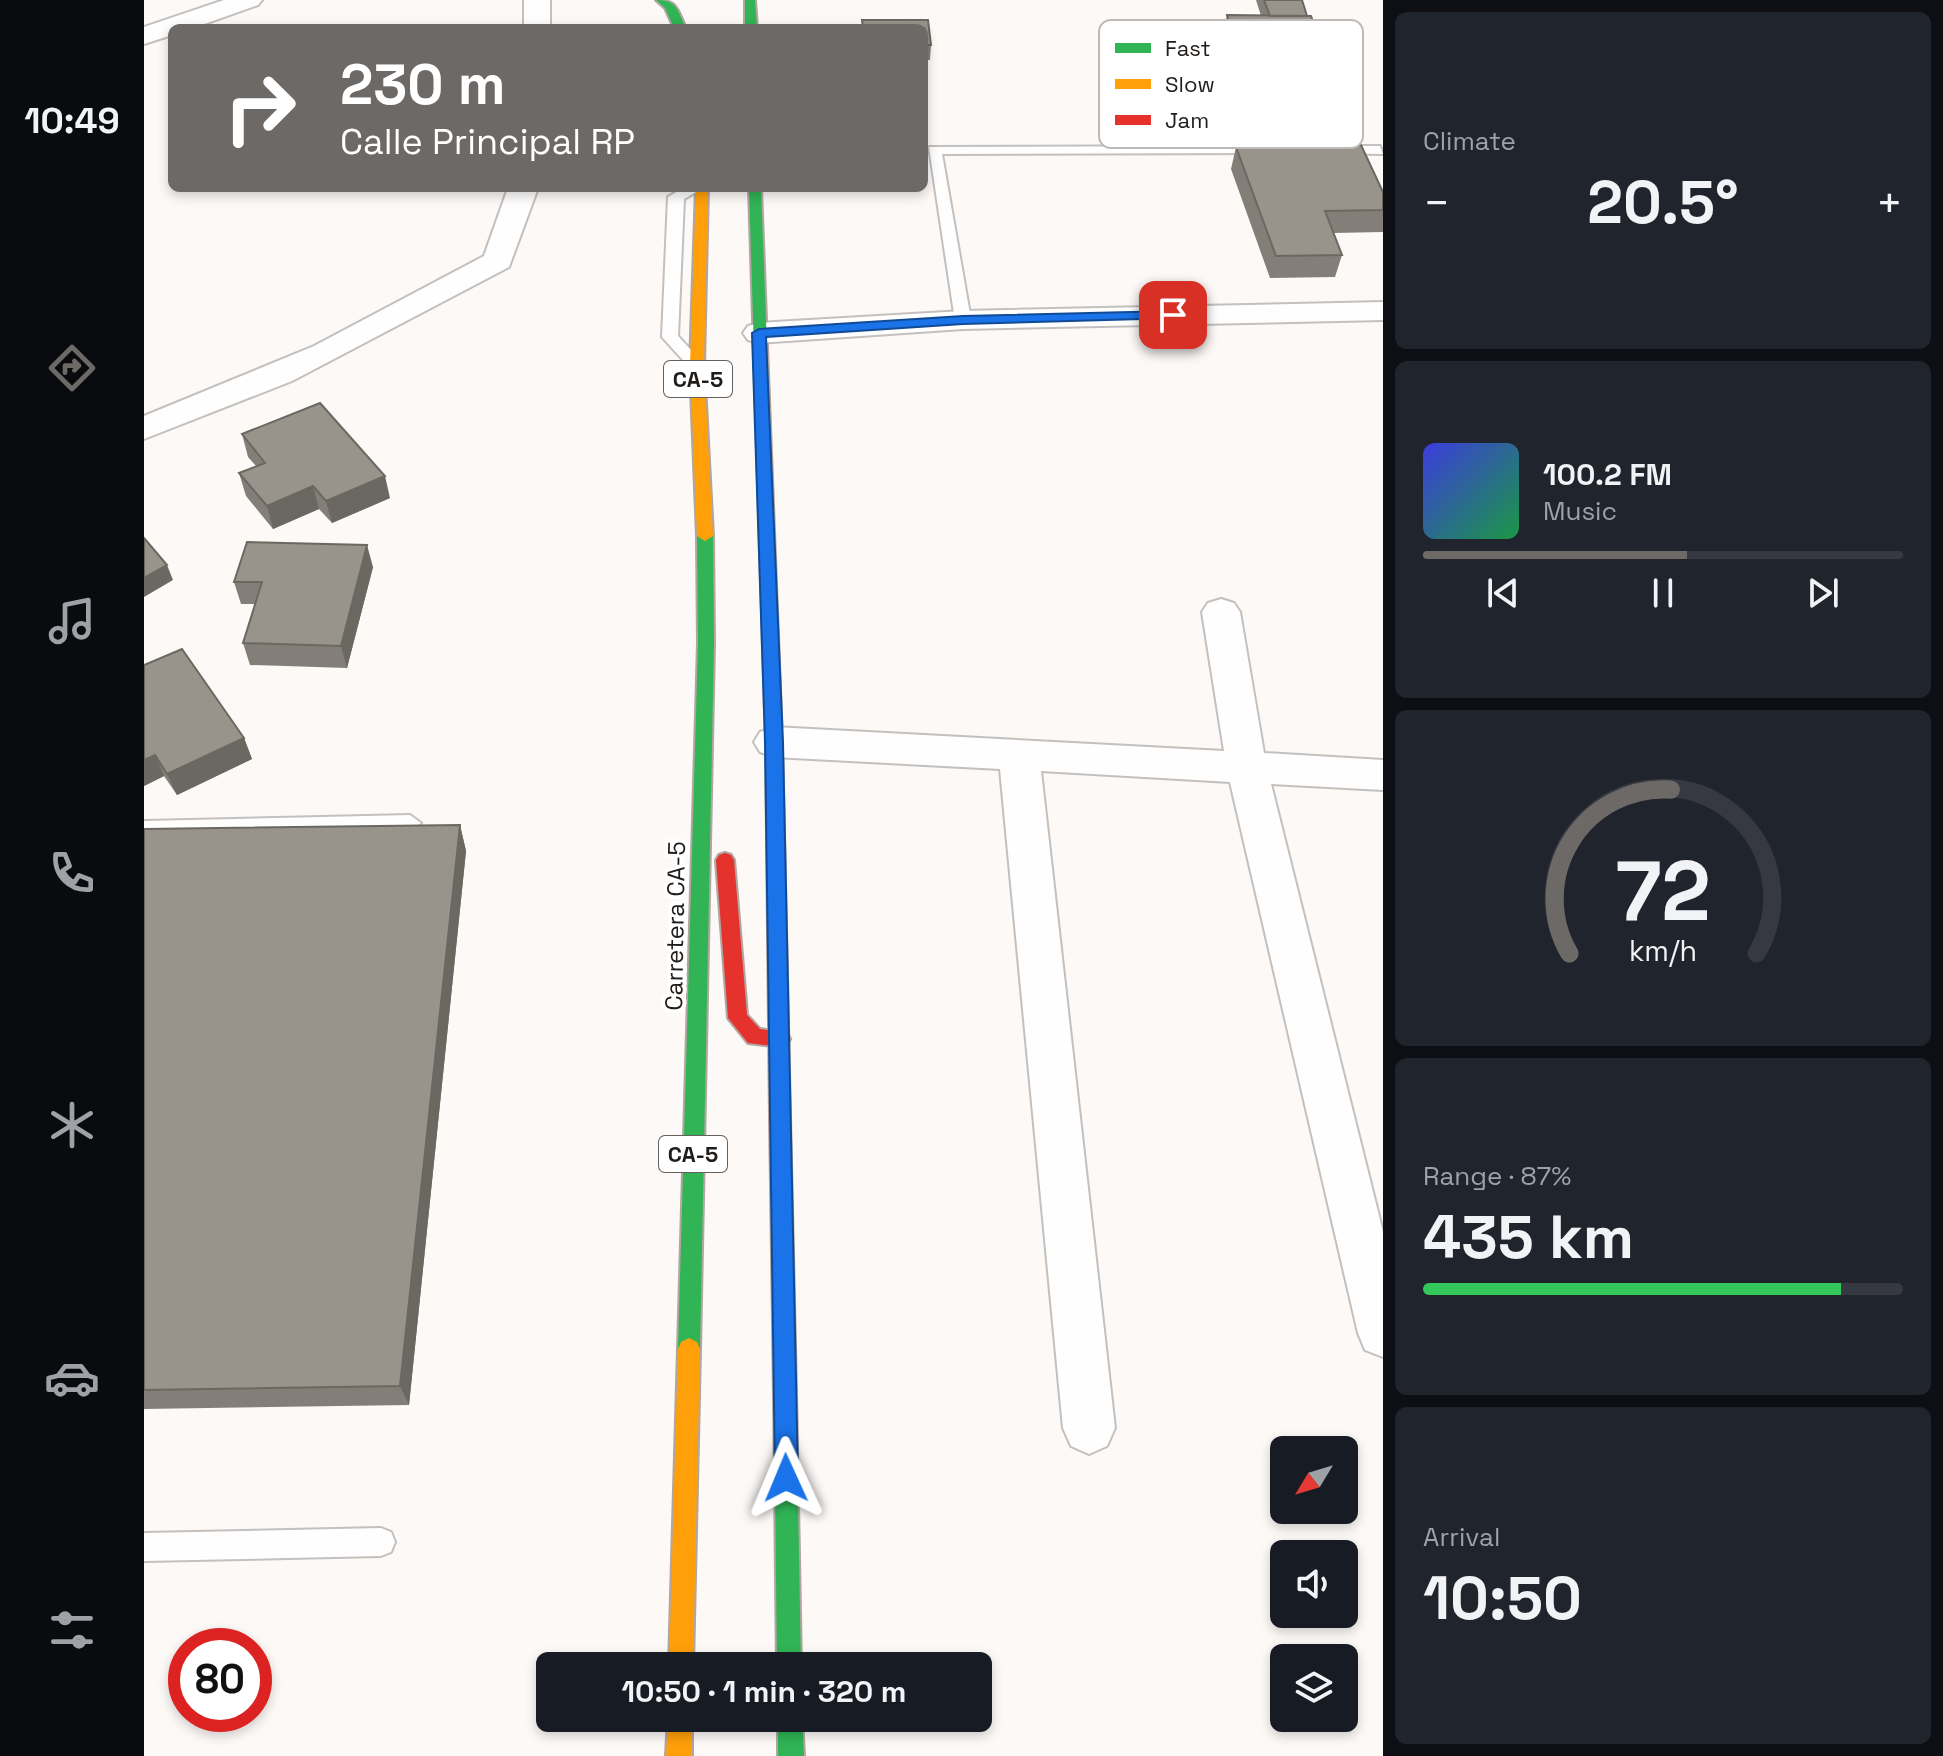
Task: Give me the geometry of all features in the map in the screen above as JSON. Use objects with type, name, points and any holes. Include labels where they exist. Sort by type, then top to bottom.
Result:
[{"type":"highway","points":[[661,0],[670,6],[678,24]]},
{"type":"highway","points":[[750,0],[751,24]]},
{"type":"highway","name":"Carretera CA-5","points":[[681,1652],[706,643],[697,365],[702,192]]},
{"type":"highway","name":"CA-5","points":[[755,192],[774,742],[789,1652]]},
{"type":"highway","points":[[706,643],[721,815]]},
{"type":"highway","points":[[723,846],[738,1018],[755,1037],[780,1039]]},
{"type":"highway","points":[[679,1756],[680,1732]]},
{"type":"highway","points":[[790,1732],[791,1756]]},
{"type":"street","points":[[179,24],[249,0]]},
{"type":"street","points":[[537,0],[537,24]]},
{"type":"street","points":[[144,36],[168,28]]},
{"type":"street","points":[[144,428],[218,403],[390,323],[498,261],[522,192]]},
{"type":"street","points":[[759,333],[963,320],[1383,311]]},
{"type":"street","points":[[1221,612],[1247,768],[1383,1333]]},
{"type":"street","points":[[774,742],[1383,775]]},
{"type":"street","points":[[1019,755],[1089,1428]]},
{"type":"lane","points":[[963,320],[934,150],[1284,150]]},
{"type":"lane","points":[[1316,150],[1380,150]]},
{"type":"lane","points":[[687,192],[676,197],[670,337],[697,365]]},
{"type":"lane","points":[[144,829],[410,823]]},
{"type":"lane","points":[[144,1547],[381,1542]]},
{"type":"building","points":[[1264,0],[1302,0],[1307,16],[1270,16]]},
{"type":"building","points":[[1227,15],[1311,16],[1312,20],[1229,20]]},
{"type":"building","points":[[862,20],[928,20],[931,45],[928,45],[928,24],[862,24]]},
{"type":"building","points":[[1236,148],[1362,148],[1383,192],[1383,210],[1325,211],[1342,255],[1276,256]]},
{"type":"building","points":[[320,403],[385,476],[326,501],[313,486],[267,506],[239,473],[265,463],[242,434]]},
{"type":"building","points":[[144,538],[167,565],[144,578]]},
{"type":"building","points":[[247,542],[367,545],[341,646],[243,643],[262,582],[234,582]]},
{"type":"building","points":[[182,649],[244,738],[167,774],[155,755],[144,760],[144,665]]},
{"type":"building","points":[[460,825],[400,1386],[144,1390],[144,829]]},
{"type":"traffic: fast","points":[[661,0],[670,6],[678,24]]},
{"type":"traffic: fast","points":[[750,0],[751,24]]},
{"type":"traffic: fast","points":[[755,192],[774,742],[780,1117]]},
{"type":"traffic: fast","points":[[689,1349],[706,643],[705,536]]},
{"type":"traffic: fast","points":[[785,1392],[789,1652]]},
{"type":"traffic: fast","points":[[790,1732],[791,1756]]},
{"type":"traffic: slow","points":[[702,192],[697,365],[705,536]]},
{"type":"traffic: slow","points":[[780,1117],[785,1392]]},
{"type":"traffic: slow","points":[[681,1652],[689,1349]]},
{"type":"traffic: slow","points":[[679,1756],[680,1732]]},
{"type":"traffic: jam","points":[[725,860],[738,1018],[755,1037],[780,1039]]},
{"type":"route","points":[[786,1478],[774,742],[759,333],[963,320],[1173,315]]}]
